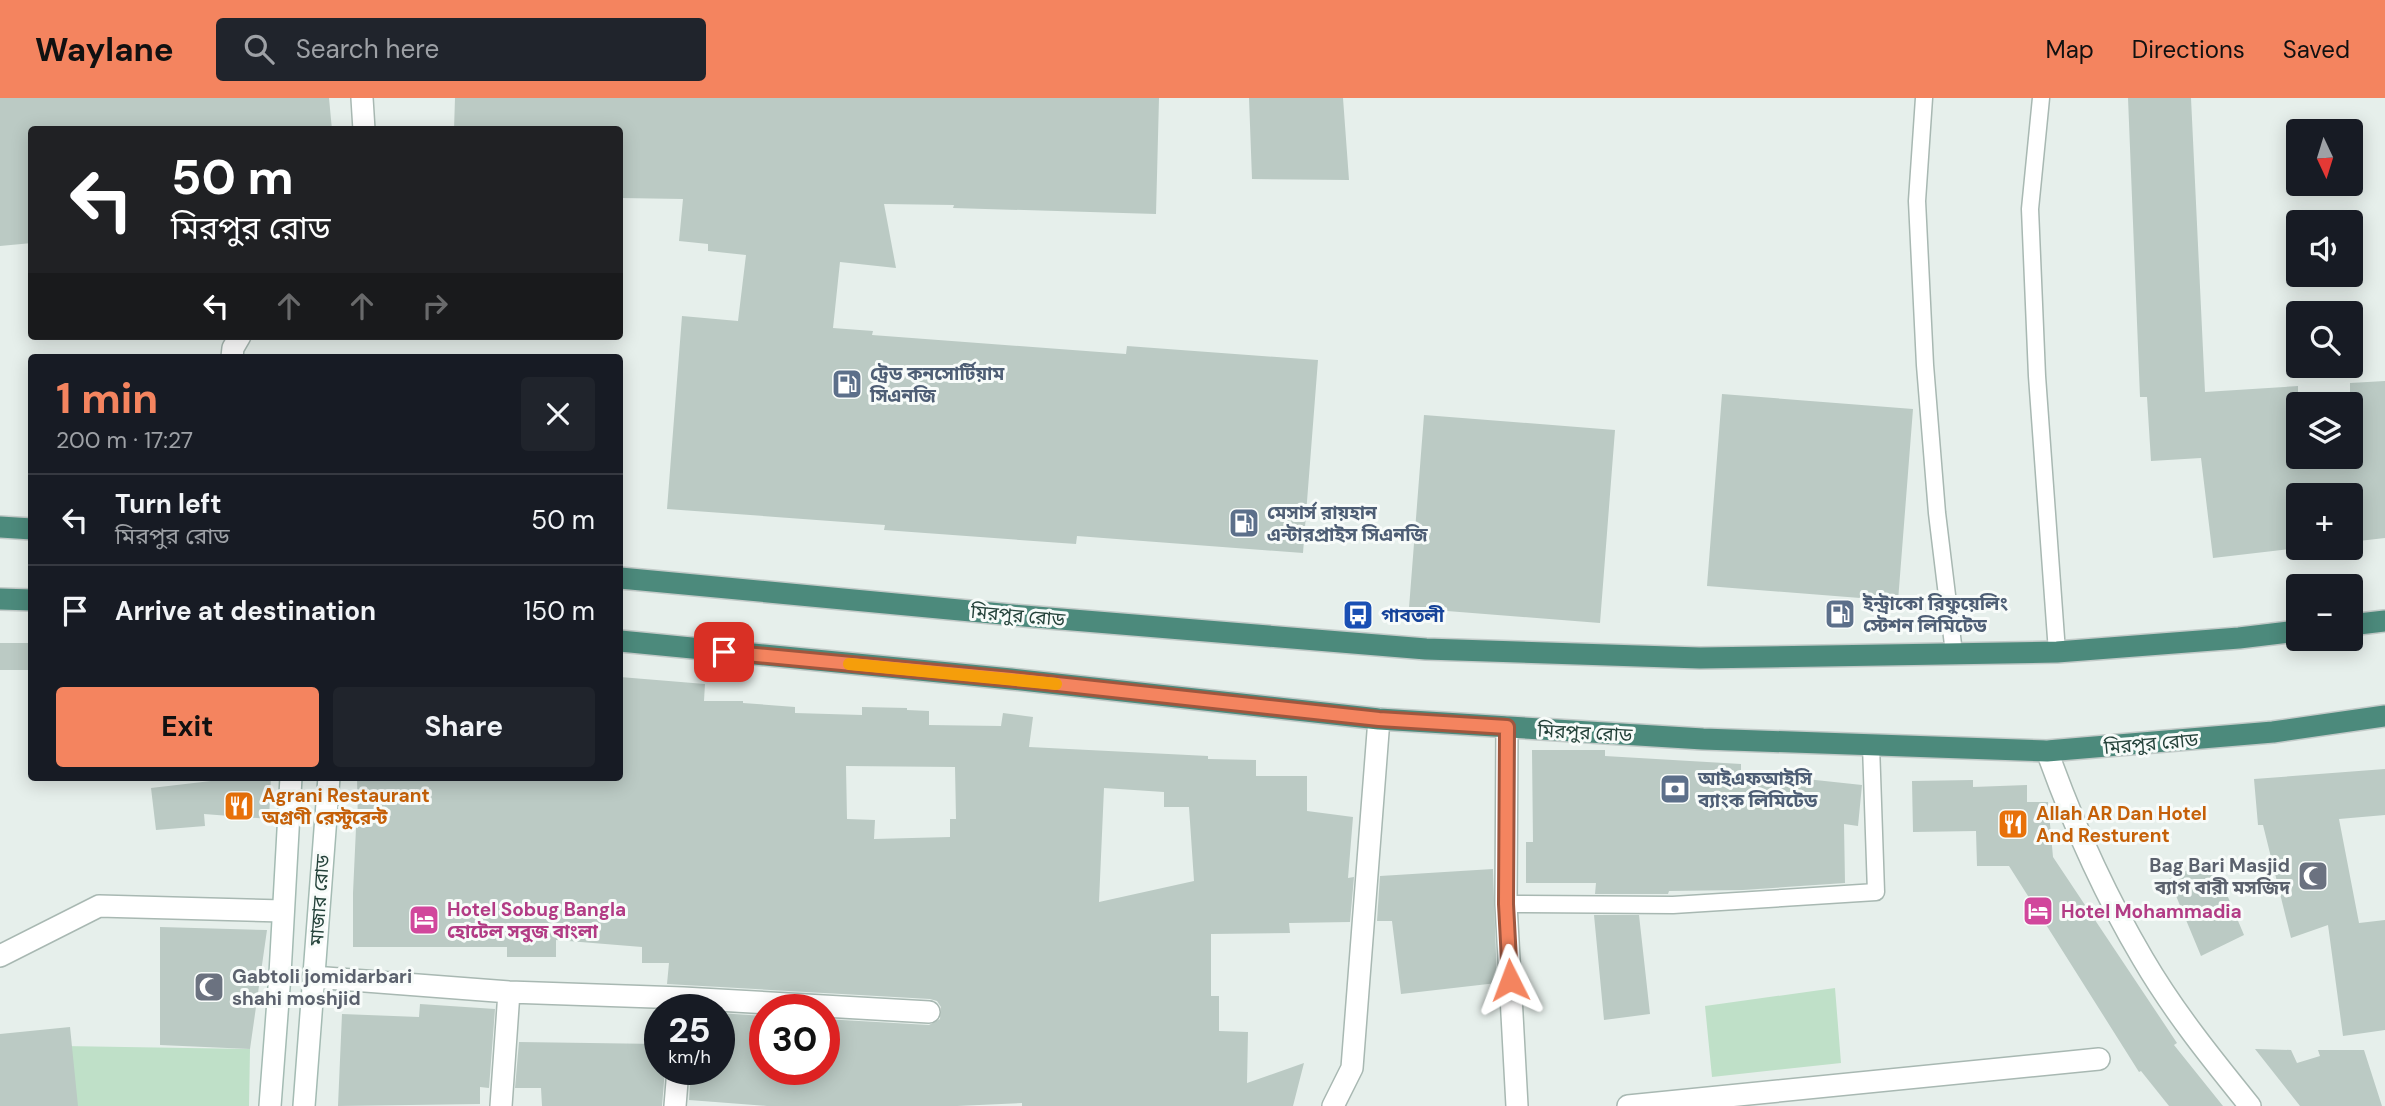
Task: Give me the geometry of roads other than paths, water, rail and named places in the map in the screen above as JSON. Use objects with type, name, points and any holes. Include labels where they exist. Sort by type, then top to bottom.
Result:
[{"type":"highway","points":[[0,527],[28,529]]},
{"type":"highway","name":"মিরপুর রোড","points":[[623,579],[1426,649],[1700,658],[2057,652],[2286,632]]},
{"type":"highway","points":[[0,599],[28,600]]},
{"type":"highway","points":[[2363,624],[2385,621]]},
{"type":"highway","name":"মিরপুর রোড","points":[[623,641],[1011,679],[1379,719],[1703,739],[2047,751],[2273,732],[2385,716]]},
{"type":"street","points":[[362,98],[364,126]]},
{"type":"street","points":[[1333,1106],[1352,1068],[1379,719]]},
{"type":"street","points":[[1507,727],[1506,904],[1517,1106]]},
{"type":"street","points":[[2047,751],[2068,811],[2095,870],[2144,961],[2193,1034],[2250,1106]]},
{"type":"street","name":"মাজার রোড","points":[[270,1106],[291,781]]},
{"type":"street","name":"মাজার রোড","points":[[304,1106],[329,781]]},
{"type":"street","points":[[0,956],[99,906],[283,911]]},
{"type":"street","points":[[313,977],[644,1001]]},
{"type":"street","points":[[501,1106],[509,992]]},
{"type":"street","points":[[735,1006],[929,1012]]},
{"type":"street","points":[[1628,1106],[2099,1059]]},
{"type":"street","points":[[675,1106],[677,1085]]},
{"type":"lane","points":[[1924,98],[1917,201],[1937,513],[1954,653]]},
{"type":"lane","points":[[2040,98],[2030,209],[2037,376],[2057,652]]},
{"type":"lane","points":[[1506,904],[1673,905],[1876,892],[1871,745]]},
{"type":"place","name":"ট্রেড কনসোর্টিয়াম সিএনজি","points":[[847,384]]},
{"type":"place","name":"মেসার্স রায়হান এন্টারপ্রাইস সিএনজি","points":[[1244,523]]},
{"type":"place","name":"ইন্ট্রাকো রিফুয়েলিং স্টেশন লিমিটেড","points":[[1840,614]]},
{"type":"place","name":"গাবতলী","points":[[1358,615]]},
{"type":"place","name":"আইএফআইসি ব্যাংক লিমিটেড","points":[[1675,789]]},
{"type":"place","name":"Agrani Restaurant অগ্রণী রেস্টুরেন্ট","points":[[239,806]]},
{"type":"place","name":"Allah AR Dan Hotel And Resturent","points":[[2013,824]]},
{"type":"place","name":"Bag Bari Masjid ব্যাগ বারী মসজিদ","points":[[2313,876]]},
{"type":"place","name":"Hotel Mohammadia","points":[[2038,911]]},
{"type":"place","name":"Hotel Sobug Bangla হোটেল সবুজ বাংলা","points":[[424,920]]},
{"type":"place","name":"Gabtoli jomidarbari shahi moshjid","points":[[209,987]]}]
